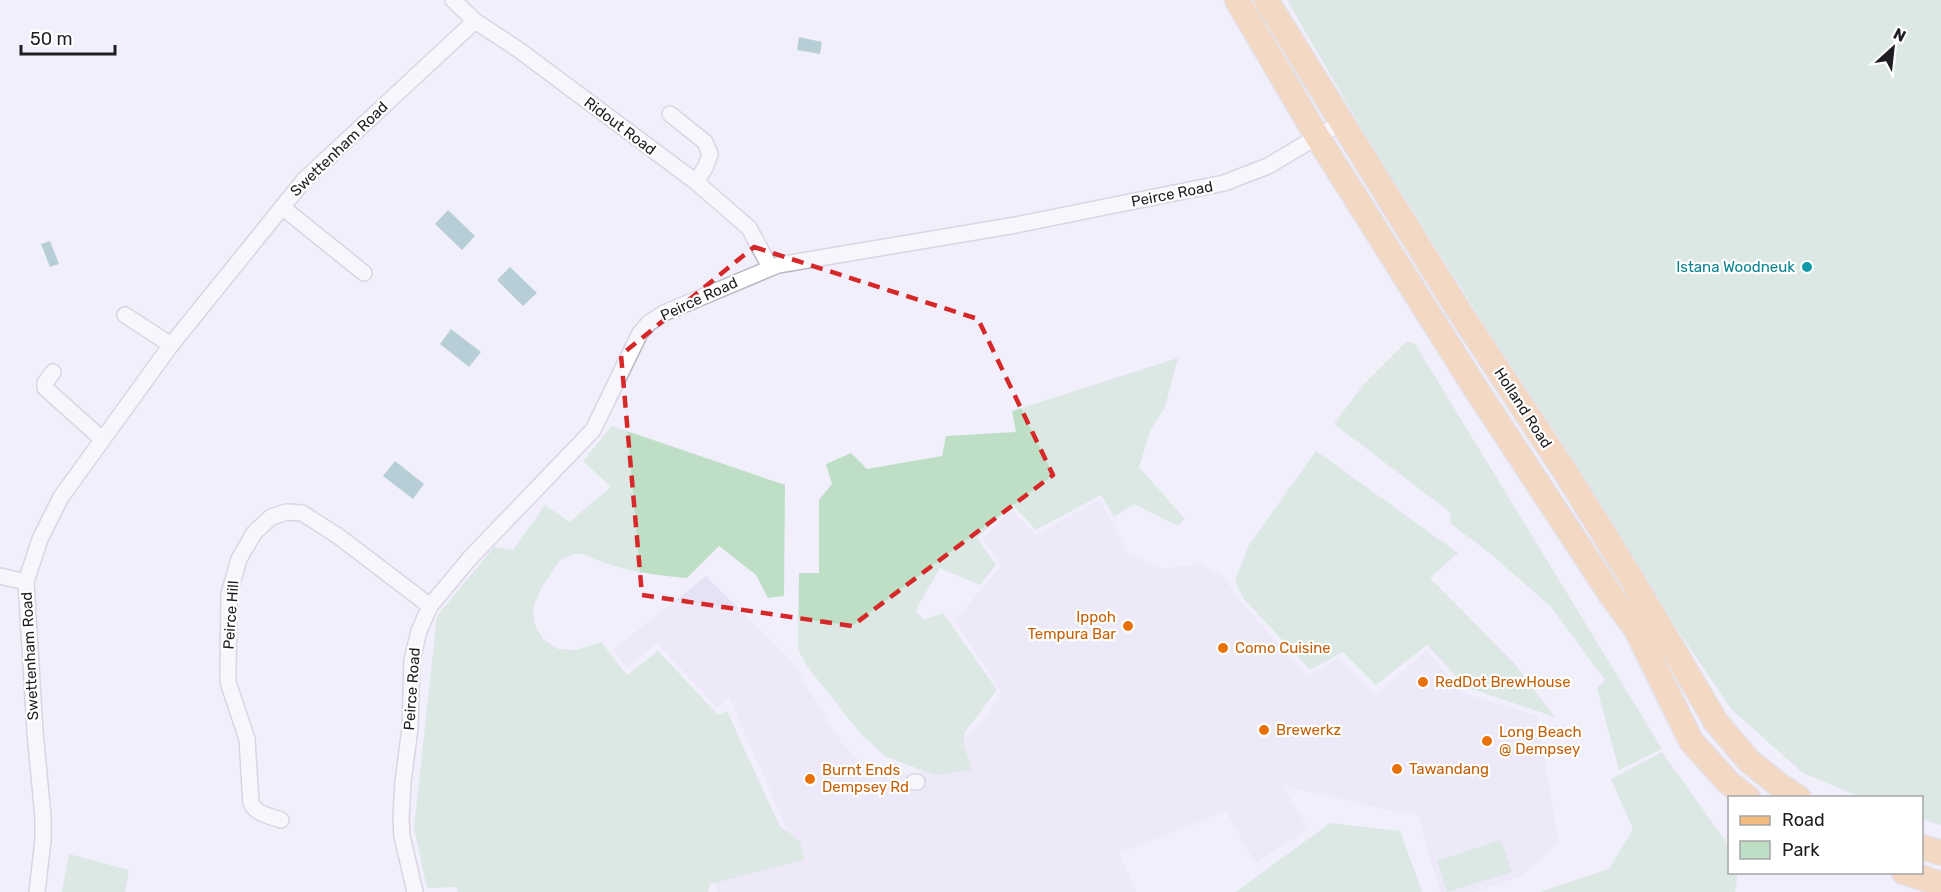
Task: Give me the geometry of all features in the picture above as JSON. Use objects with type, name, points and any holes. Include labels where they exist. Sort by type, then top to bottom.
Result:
[{"type":"main road","name":"Holland Road","points":[[1237,0],[1318,138],[1474,386],[1611,595],[1636,629],[1691,741],[1728,782],[1746,796]]},
{"type":"main road","name":"Holland Road","points":[[1266,0],[1456,306],[1634,581],[1716,722],[1749,760],[1796,796]]},
{"type":"main road","points":[[1526,464],[1545,444]]},
{"type":"main road","points":[[1923,847],[1941,853]]},
{"type":"main road","points":[[1907,874],[1941,884]]},
{"type":"street","name":"Ridout Road","points":[[453,0],[475,21],[519,50],[696,182],[749,228],[770,267]]},
{"type":"street","name":"Swettenham Road","points":[[37,892],[43,840],[43,817],[35,732],[26,582],[32,558],[60,497],[171,345],[305,178],[475,21]]},
{"type":"street","points":[[670,114],[705,142],[710,154],[696,182]]},
{"type":"street","name":"Peirce Road","points":[[415,892],[402,836],[403,782],[410,728],[412,660],[418,631],[430,606],[470,558],[593,430],[640,333],[649,322],[664,313],[770,267],[1016,225],[1224,183],[1268,166],[1342,122]]},
{"type":"street","points":[[282,207],[364,273]]},
{"type":"street","points":[[125,315],[171,345]]},
{"type":"street","points":[[53,372],[45,382],[45,388],[102,439]]},
{"type":"street","name":"Peirce Hill","points":[[281,820],[260,813],[251,803],[247,739],[228,682],[229,594],[239,559],[254,534],[271,517],[287,512],[302,513],[338,536],[430,606]]},
{"type":"street","points":[[0,576],[26,582]]},
{"type":"highlighted area","points":[[754,247],[978,319],[1053,475],[852,626],[642,595],[621,355]]},
{"type":"shaded area","points":[[799,37],[822,42],[820,54],[797,50]]},
{"type":"shaded area","points":[[448,210],[475,236],[462,250],[435,224]]},
{"type":"shaded area","points":[[50,241],[59,264],[50,267],[41,244]]},
{"type":"shaded area","points":[[510,267],[537,293],[523,306],[497,280]]},
{"type":"shaded area","points":[[451,329],[481,352],[469,367],[440,344]]},
{"type":"shaded area","points":[[395,461],[424,484],[413,499],[383,476]]},
{"type":"shaded area","points":[[1100,499],[1128,554],[1163,569],[1200,564],[1223,575],[1238,599],[1308,676],[1338,658],[1376,695],[1426,651],[1463,693],[1537,716],[1559,842],[1522,876],[1475,892],[1440,892],[1417,812],[1399,813],[1282,785],[1309,829],[1255,863],[1226,811],[1119,853],[1136,892],[717,892],[711,865],[787,830],[729,697],[717,708],[657,643],[627,668],[613,650],[706,576],[792,662],[838,738],[867,769],[875,763],[895,773],[916,776],[981,724],[1002,693],[955,621],[1001,566],[983,538],[1012,510],[1035,535]]},
{"type":"green space","points":[[1287,0],[1941,0],[1941,825],[1923,819],[1923,796],[1858,796],[1803,773],[1731,709],[1655,596],[1367,138]]},
{"type":"green space","points":[[1407,341],[1415,344],[1662,749],[1619,770],[1597,688],[1605,680],[1552,608],[1492,555],[1451,524],[1450,512],[1334,424],[1364,384]]},
{"type":"green space","points":[[1178,358],[1165,407],[1151,429],[1139,467],[1185,519],[1178,526],[1134,504],[1114,517],[1101,495],[1036,530],[1013,505],[977,538],[996,565],[980,585],[940,568],[915,611],[924,620],[943,613],[997,690],[965,732],[963,743],[972,770],[934,775],[885,756],[860,733],[807,666],[798,650],[799,573],[819,573],[819,500],[832,484],[826,464],[851,453],[867,469],[942,456],[946,436],[1016,432],[1012,411]]},
{"type":"green space","points":[[612,426],[785,485],[784,596],[768,598],[756,575],[719,546],[687,578],[634,571],[595,560],[583,554],[574,554],[560,560],[542,587],[535,602],[533,613],[535,625],[543,639],[558,649],[576,650],[601,642],[627,675],[658,651],[718,715],[727,711],[780,827],[800,841],[804,860],[710,884],[708,892],[458,892],[456,887],[427,888],[414,828],[437,616],[494,547],[513,550],[545,505],[569,522],[611,487],[583,461]]},
{"type":"green space","points":[[1316,451],[1458,553],[1430,578],[1513,662],[1555,717],[1466,687],[1427,645],[1376,685],[1343,652],[1310,670],[1244,599],[1235,581],[1249,545]]},
{"type":"green space","points":[[1662,752],[1728,845],[1728,874],[1738,874],[1735,892],[1540,892],[1609,869],[1633,829],[1611,779]]},
{"type":"green space","points":[[1330,823],[1400,831],[1422,892],[1236,892]]},
{"type":"green space","points":[[1501,840],[1512,872],[1447,892],[1437,861]]},
{"type":"green space","points":[[69,854],[129,870],[125,892],[62,892]]},
{"type":"place","name":"Istana Woodneuk","points":[[1807,267]]},
{"type":"place","name":"Ippoh Tempura Bar","points":[[1128,626]]},
{"type":"place","name":"Como Cuisine","points":[[1223,648]]},
{"type":"place","name":"RedDot BrewHouse","points":[[1423,682]]},
{"type":"place","name":"Brewerkz","points":[[1264,730]]},
{"type":"place","name":"Long Beach @ Dempsey","points":[[1487,741]]},
{"type":"place","name":"Tawandang","points":[[1397,769]]},
{"type":"place","name":"Burnt Ends Dempsey Rd","points":[[810,779]]}]
